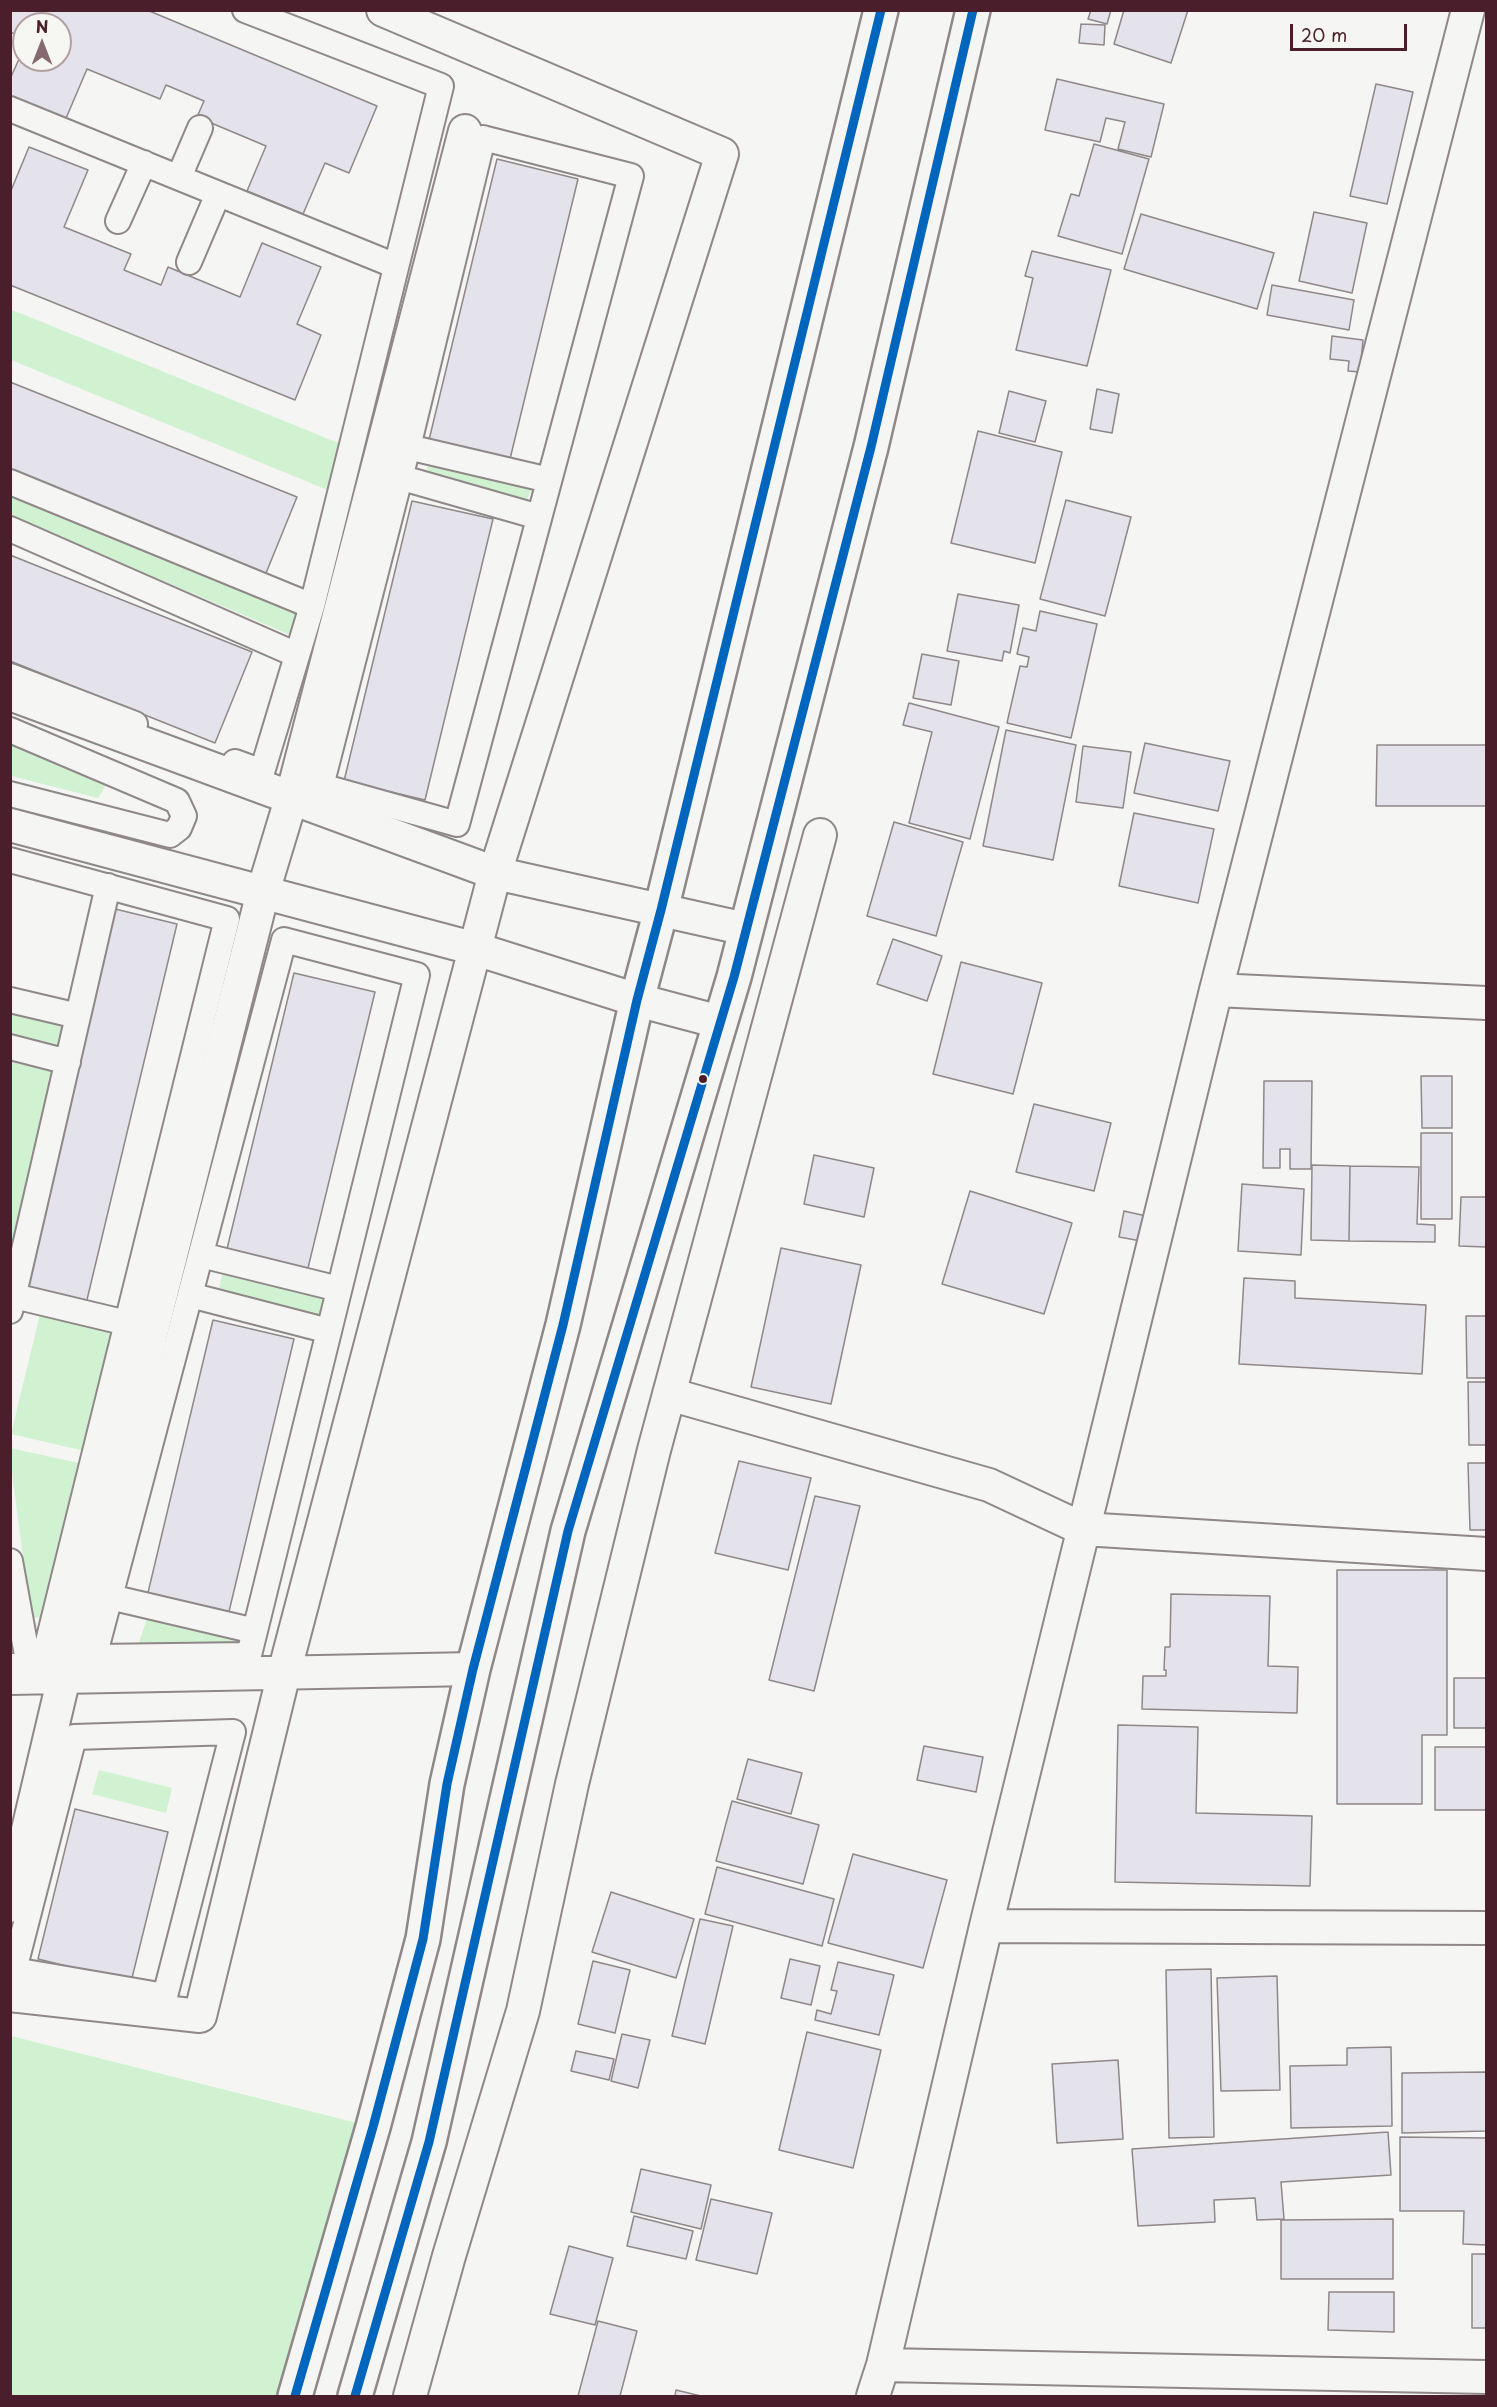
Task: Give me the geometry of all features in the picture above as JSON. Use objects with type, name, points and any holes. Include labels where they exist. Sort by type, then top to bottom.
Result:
[{"type":"main road","points":[[295,2397],[373,2127],[423,1939],[447,1784],[473,1669],[563,1325],[607,1140],[637,1000],[881,10]]},
{"type":"main road","points":[[355,2397],[429,2142],[568,1531],[746,928],[871,447],[973,10]]},
{"type":"street","points":[[10,676],[262,772],[312,606],[441,86],[245,10]]},
{"type":"street","points":[[10,1995],[200,2016],[284,1673],[495,873],[722,154],[383,10]]},
{"type":"street","points":[[873,2397],[883,2365],[1083,1529],[1216,990],[1468,10]]},
{"type":"street","points":[[10,109],[396,266]]},
{"type":"street","points":[[179,177],[200,128]]},
{"type":"street","points":[[10,1906],[64,1677],[263,892],[292,796],[465,131]]},
{"type":"street","points":[[483,138],[631,176],[457,824],[321,786],[399,477],[483,138]]},
{"type":"street","points":[[118,221],[144,163]]},
{"type":"street","points":[[189,262],[218,194]]},
{"type":"street","points":[[408,447],[549,480]]},
{"type":"street","points":[[399,477],[539,517]]},
{"type":"street","points":[[10,482],[312,606]]},
{"type":"street","points":[[10,529],[297,655]]},
{"type":"street","points":[[10,694],[292,796],[495,873],[746,928]]},
{"type":"street","points":[[10,730],[177,801],[184,816],[179,828],[170,835],[10,794]]},
{"type":"street","points":[[10,825],[476,949],[637,1000],[720,1022]]},
{"type":"street","points":[[410,2397],[449,2256],[523,2011],[572,1784],[669,1394],[820,835]]},
{"type":"street","points":[[10,860],[227,920],[42,1666],[17,1670]]},
{"type":"street","points":[[108,886],[12,1304],[127,1323]]},
{"type":"street","points":[[284,940],[417,975],[339,1288],[249,1655],[94,1657],[284,940]]},
{"type":"street","points":[[1216,990],[1486,1003]]},
{"type":"street","points":[[10,1000],[78,1016]]},
{"type":"street","points":[[10,1047],[68,1062]]},
{"type":"street","points":[[201,1255],[339,1288]]},
{"type":"street","points":[[190,1295],[328,1331]]},
{"type":"street","points":[[669,1394],[989,1485],[1083,1529],[1486,1554]]},
{"type":"street","points":[[10,1561],[17,1670]]},
{"type":"street","points":[[110,1597],[255,1631]]},
{"type":"street","points":[[17,1670],[64,1677],[473,1669]]},
{"type":"street","points":[[232,1732],[165,1996],[14,1970],[74,1737],[232,1732]]},
{"type":"street","points":[[987,1926],[1486,1928]]},
{"type":"street","points":[[883,2365],[1192,2383],[1486,2377]]},
{"type":"green space","points":[[10,309],[343,445],[330,491],[11,360]]},
{"type":"green space","points":[[430,457],[532,484],[526,506],[424,480]]},
{"type":"green space","points":[[10,488],[301,609],[295,637],[11,516]]},
{"type":"green space","points":[[10,740],[98,777],[105,787],[98,798],[11,776]]},
{"type":"green space","points":[[11,1010],[67,1022],[61,1052],[11,1039]]},
{"type":"green space","points":[[10,1055],[61,1067],[11,1270]]},
{"type":"green space","points":[[224,1267],[328,1292],[320,1322],[217,1296]]},
{"type":"green space","points":[[42,1306],[120,1325],[89,1452],[11,1434]]},
{"type":"green space","points":[[10,1448],[88,1465],[49,1619],[31,1617]]},
{"type":"green space","points":[[150,1610],[243,1633],[239,1648],[136,1651]]},
{"type":"green space","points":[[99,1770],[172,1788],[166,1813],[92,1794]]},
{"type":"green space","points":[[11,2036],[373,2127],[296,2396],[11,2396]]},
{"type":"building","points":[[10,10],[147,10],[377,106],[349,173],[325,163],[303,214],[247,191],[266,146],[197,117],[204,101],[166,85],[160,99],[87,69],[64,123],[10,100],[10,79],[13,72],[72,72],[72,12],[12,12],[12,33],[10,32]]},
{"type":"building","points":[[1091,10],[1111,10],[1107,24],[1088,19]]},
{"type":"building","points":[[1124,10],[1188,10],[1171,63],[1114,44]]},
{"type":"building","points":[[1081,24],[1105,25],[1104,45],[1079,43]]},
{"type":"building","points":[[1057,79],[1164,104],[1151,157],[1118,149],[1125,122],[1106,118],[1100,142],[1045,130]]},
{"type":"building","points":[[1376,84],[1413,92],[1387,204],[1350,196]]},
{"type":"building","points":[[1094,144],[1149,159],[1122,254],[1058,236],[1071,194],[1079,196]]},
{"type":"building","points":[[29,147],[88,170],[64,227],[131,254],[124,270],[161,285],[168,267],[240,297],[262,243],[321,267],[297,324],[321,335],[295,400],[10,285],[10,193]]},
{"type":"building","points":[[497,159],[578,179],[510,459],[429,440]]},
{"type":"building","points":[[1314,212],[1367,223],[1352,293],[1299,281]]},
{"type":"building","points":[[1141,214],[1274,253],[1257,309],[1124,269]]},
{"type":"building","points":[[1032,251],[1111,270],[1087,366],[1016,350],[1033,278],[1025,276]]},
{"type":"building","points":[[1272,285],[1354,300],[1349,330],[1267,315]]},
{"type":"building","points":[[1332,336],[1363,340],[1360,372],[1348,371],[1349,361],[1330,359]]},
{"type":"building","points":[[10,382],[297,497],[264,578],[10,476]]},
{"type":"building","points":[[1097,389],[1119,394],[1112,433],[1090,429]]},
{"type":"building","points":[[1009,391],[1046,401],[1035,442],[999,433]]},
{"type":"building","points":[[978,431],[1062,452],[1035,563],[951,543]]},
{"type":"building","points":[[1066,500],[1131,517],[1105,616],[1040,599]]},
{"type":"building","points":[[412,501],[493,519],[425,800],[344,781]]},
{"type":"building","points":[[10,555],[252,652],[215,743],[10,661]]},
{"type":"building","points":[[958,594],[1019,605],[1010,653],[1004,651],[1002,661],[947,651]]},
{"type":"building","points":[[1040,611],[1097,624],[1071,738],[1007,723],[1020,666],[1027,667],[1029,657],[1017,654],[1023,628],[1036,631]]},
{"type":"building","points":[[922,654],[959,661],[951,705],[913,698]]},
{"type":"building","points":[[909,703],[999,727],[970,839],[909,823],[932,732],[903,725]]},
{"type":"building","points":[[1006,730],[1076,745],[1053,860],[983,846]]},
{"type":"building","points":[[1145,743],[1230,761],[1218,811],[1134,793]]},
{"type":"building","points":[[1377,745],[1486,745],[1486,806],[1376,806]]},
{"type":"building","points":[[1083,746],[1131,752],[1123,808],[1076,802]]},
{"type":"building","points":[[1134,813],[1214,829],[1198,903],[1119,886]]},
{"type":"building","points":[[894,822],[963,842],[936,936],[867,916]]},
{"type":"building","points":[[111,908],[177,924],[85,1308],[18,1292]]},
{"type":"building","points":[[893,939],[942,956],[927,1001],[877,984]]},
{"type":"building","points":[[961,962],[1042,983],[1013,1094],[933,1074]]},
{"type":"building","points":[[294,973],[375,992],[307,1272],[226,1253]]},
{"type":"building","points":[[1421,1076],[1452,1076],[1452,1128],[1422,1128]]},
{"type":"building","points":[[1264,1081],[1312,1081],[1311,1169],[1290,1169],[1290,1149],[1280,1149],[1280,1168],[1263,1168]]},
{"type":"building","points":[[1034,1104],[1111,1123],[1094,1191],[1016,1172]]},
{"type":"building","points":[[1421,1133],[1452,1133],[1452,1219],[1421,1219]]},
{"type":"building","points":[[814,1155],[874,1168],[864,1217],[804,1204]]},
{"type":"building","points":[[1312,1165],[1350,1166],[1349,1241],[1311,1240]]},
{"type":"building","points":[[1350,1166],[1419,1167],[1417,1224],[1435,1225],[1435,1242],[1349,1241]]},
{"type":"building","points":[[1242,1184],[1304,1189],[1301,1255],[1238,1251]]},
{"type":"building","points":[[970,1191],[1072,1223],[1044,1314],[942,1284]]},
{"type":"building","points":[[1461,1197],[1486,1197],[1486,1247],[1459,1246]]},
{"type":"building","points":[[1124,1211],[1146,1216],[1141,1241],[1119,1237]]},
{"type":"building","points":[[781,1248],[861,1265],[831,1404],[751,1387]]},
{"type":"building","points":[[1244,1278],[1295,1281],[1295,1298],[1426,1305],[1422,1374],[1239,1364]]},
{"type":"building","points":[[1466,1316],[1486,1316],[1486,1378],[1467,1378]]},
{"type":"building","points":[[213,1320],[294,1339],[227,1620],[146,1601]]},
{"type":"building","points":[[1468,1382],[1486,1382],[1486,1445],[1469,1445]]},
{"type":"building","points":[[739,1461],[811,1478],[788,1570],[715,1553]]},
{"type":"building","points":[[1468,1463],[1486,1463],[1486,1530],[1470,1530]]},
{"type":"building","points":[[815,1496],[860,1506],[814,1691],[769,1680]]},
{"type":"building","points":[[1337,1570],[1447,1570],[1447,1735],[1422,1735],[1422,1804],[1337,1804]]},
{"type":"building","points":[[1171,1594],[1270,1596],[1268,1666],[1298,1667],[1297,1713],[1142,1709],[1143,1676],[1166,1676],[1165,1647],[1170,1647]]},
{"type":"building","points":[[1454,1678],[1486,1678],[1486,1728],[1454,1728]]},
{"type":"building","points":[[1118,1725],[1198,1727],[1196,1813],[1312,1816],[1310,1886],[1115,1882]]},
{"type":"building","points":[[924,1746],[983,1757],[976,1792],[917,1780]]},
{"type":"building","points":[[1435,1747],[1486,1747],[1486,1810],[1435,1810]]},
{"type":"building","points":[[748,1759],[802,1773],[791,1814],[737,1799]]},
{"type":"building","points":[[732,1801],[819,1825],[803,1884],[716,1861]]},
{"type":"building","points":[[75,1809],[168,1832],[131,1982],[38,1959]]},
{"type":"building","points":[[853,1854],[947,1880],[923,1968],[828,1943]]},
{"type":"building","points":[[717,1867],[834,1899],[822,1946],[705,1914]]},
{"type":"building","points":[[611,1892],[694,1919],[676,1978],[592,1952]]},
{"type":"building","points":[[700,1919],[733,1926],[705,2044],[672,2036]]},
{"type":"building","points":[[790,1959],[820,1966],[811,2005],[781,1998]]},
{"type":"building","points":[[593,1961],[630,1970],[615,2033],[578,2024]]},
{"type":"building","points":[[838,1962],[894,1975],[879,2035],[815,2020],[817,2010],[831,2014],[837,1991],[831,1990]]},
{"type":"building","points":[[1211,1969],[1214,2137],[1169,2138],[1166,1970]]},
{"type":"building","points":[[1277,1976],[1280,2090],[1221,2091],[1217,1978]]},
{"type":"building","points":[[807,2032],[881,2050],[853,2168],[779,2150]]},
{"type":"building","points":[[622,2034],[650,2040],[638,2088],[611,2081]]},
{"type":"building","points":[[1391,2047],[1392,2126],[1291,2128],[1290,2066],[1347,2065],[1347,2048]]},
{"type":"building","points":[[576,2051],[614,2059],[609,2080],[571,2071]]},
{"type":"building","points":[[1118,2060],[1123,2139],[1057,2143],[1052,2064]]},
{"type":"building","points":[[1486,2072],[1486,2131],[1402,2133],[1402,2073]]},
{"type":"building","points":[[1388,2132],[1391,2175],[1281,2182],[1284,2219],[1257,2220],[1255,2198],[1214,2200],[1215,2222],[1138,2226],[1132,2149]]},
{"type":"building","points":[[1400,2137],[1486,2138],[1486,2245],[1463,2244],[1464,2211],[1400,2211]]},
{"type":"building","points":[[641,2169],[711,2185],[701,2229],[631,2212]]},
{"type":"building","points":[[711,2199],[772,2213],[757,2274],[696,2260]]},
{"type":"building","points":[[634,2216],[693,2231],[686,2259],[627,2246]]},
{"type":"building","points":[[1393,2219],[1393,2279],[1281,2279],[1281,2220]]},
{"type":"building","points":[[569,2246],[613,2258],[595,2325],[550,2314]]},
{"type":"building","points":[[1472,2254],[1486,2254],[1486,2328],[1472,2328]]},
{"type":"building","points":[[1329,2292],[1394,2292],[1394,2332],[1328,2330]]},
{"type":"building","points":[[598,2321],[637,2331],[620,2396],[578,2396]]},
{"type":"building","points":[[676,2390],[701,2396],[675,2396]]},
{"type":"transit line","points":[[295,2396],[373,2127],[423,1939],[447,1784],[473,1669],[563,1325],[637,1000],[881,10]]},
{"type":"transit line","points":[[355,2396],[429,2142],[568,1531],[734,977],[871,447],[973,10]]}]
